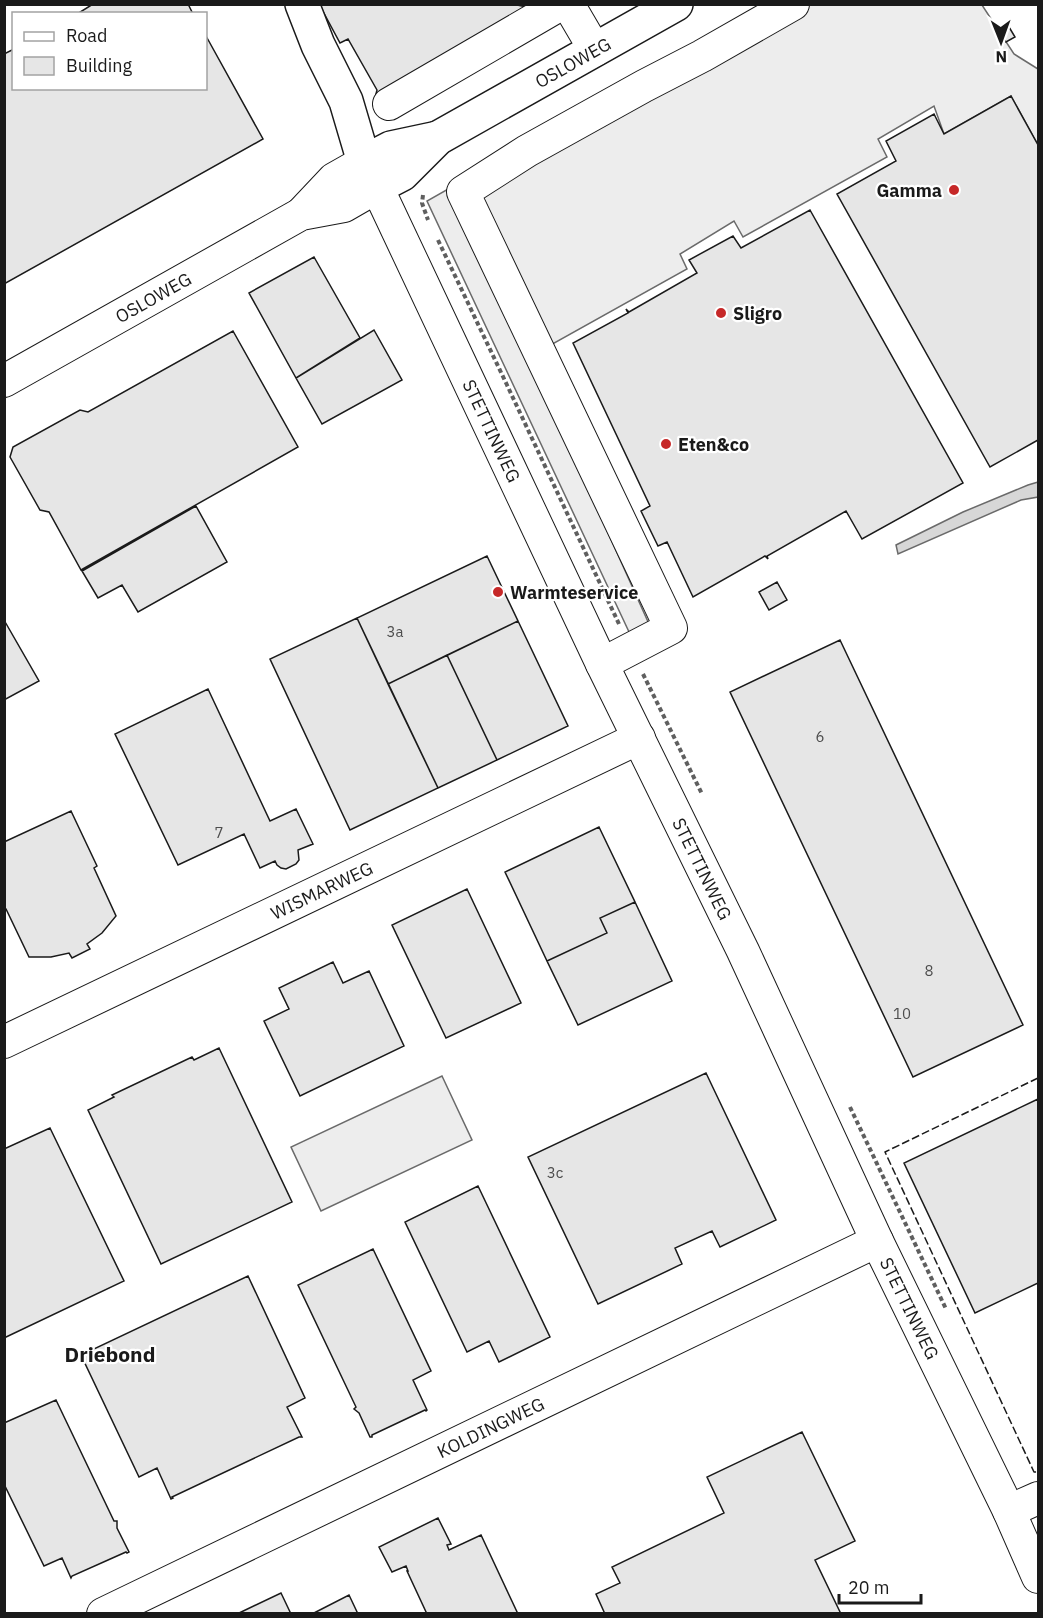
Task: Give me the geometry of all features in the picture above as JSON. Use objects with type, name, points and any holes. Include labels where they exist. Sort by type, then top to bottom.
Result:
[{"type":"main road","name":"STETTINWEG","points":[[280,4],[328,110],[370,174]]},
{"type":"main road","name":"STETTINWEG","points":[[302,4],[318,45],[346,101],[370,174]]},
{"type":"main road","name":"OSLOWEG","points":[[370,174],[402,174],[438,138],[676,4]]},
{"type":"street","points":[[389,104],[561,4]]},
{"type":"street","points":[[568,4],[595,50]]},
{"type":"street","points":[[602,664],[671,627],[463,192],[527,151],[793,4]]},
{"type":"street","name":"OSLOWEG","points":[[4,381],[301,214],[334,179],[370,174]]},
{"type":"street","name":"STETTINWEG","points":[[370,174],[602,664],[744,951],[877,1241],[1009,1511],[1038,1577]]},
{"type":"street","name":"WISMARWEG","points":[[4,1042],[639,738]]},
{"type":"street","name":"KOLDINGWEG","points":[[103,1614],[156,1602],[877,1241]]},
{"type":"street","points":[[1009,1511],[1038,1498]]},
{"type":"shaded area","points":[[772,5],[982,5],[1014,54],[1038,69],[1038,145],[1011,96],[944,134],[934,106],[878,139],[887,157],[743,237],[734,221],[680,254],[687,269],[529,357],[649,624],[630,634],[427,201]]},
{"type":"shaded area","points":[[1038,482],[1038,497],[1021,500],[898,554],[896,545],[963,512]]},
{"type":"shaded area","points":[[442,1076],[472,1140],[321,1211],[291,1147]]},
{"type":"building","points":[[93,4],[188,4],[192,12],[80,12]]},
{"type":"building","points":[[319,4],[512,4],[537,9],[374,102],[377,90],[348,39],[340,43]]},
{"type":"building","points":[[1009,27],[1015,37],[1006,42],[1000,32]]},
{"type":"building","points":[[207,38],[263,139],[4,284],[4,54],[12,50],[12,90],[207,90]]},
{"type":"building","points":[[1011,96],[1038,145],[1038,440],[990,467],[837,194],[896,161],[886,141],[934,114],[944,134]]},
{"type":"building","points":[[810,210],[963,483],[862,539],[846,511],[767,556],[768,559],[765,556],[693,597],[667,542],[658,546],[641,511],[650,506],[573,343],[628,313],[626,309],[629,312],[697,273],[689,260],[733,236],[741,248]]},
{"type":"building","points":[[314,257],[360,338],[296,378],[249,293]]},
{"type":"building","points":[[374,330],[402,380],[322,424],[296,378]]},
{"type":"building","points":[[233,331],[298,447],[81,570],[49,512],[40,510],[10,457],[13,447],[80,410],[88,412]]},
{"type":"building","points":[[196,506],[227,562],[138,612],[122,585],[98,598],[82,571]]},
{"type":"building","points":[[487,556],[518,621],[388,684],[357,618]]},
{"type":"building","points":[[777,582],[787,600],[769,610],[759,592]]},
{"type":"building","points":[[357,618],[438,788],[350,830],[270,659]]},
{"type":"building","points":[[4,620],[39,681],[4,700]]},
{"type":"building","points":[[518,621],[568,726],[497,760],[447,655]]},
{"type":"building","points":[[840,640],[1023,1025],[913,1077],[730,692]]},
{"type":"building","points":[[447,655],[497,760],[438,788],[388,684]]},
{"type":"building","points":[[208,689],[270,821],[296,809],[313,844],[298,850],[299,860],[286,869],[281,868],[275,861],[260,868],[244,834],[178,865],[115,734]]},
{"type":"building","points":[[71,811],[97,866],[94,868],[116,916],[102,933],[87,944],[90,949],[72,958],[69,953],[51,957],[29,957],[4,909],[4,842]]},
{"type":"building","points":[[599,827],[635,902],[600,918],[607,933],[547,961],[505,872]]},
{"type":"building","points":[[467,889],[521,1003],[446,1038],[392,925]]},
{"type":"building","points":[[635,902],[672,981],[578,1025],[547,961],[607,933],[600,918]]},
{"type":"building","points":[[333,962],[343,983],[369,971],[404,1046],[300,1096],[264,1021],[289,1009],[279,988]]},
{"type":"building","points":[[219,1048],[292,1202],[161,1264],[88,1110],[114,1097],[112,1095],[192,1057],[194,1060]]},
{"type":"building","points":[[706,1073],[776,1220],[720,1247],[712,1231],[675,1248],[682,1264],[598,1304],[528,1157]]},
{"type":"building","points":[[1038,1099],[1038,1283],[975,1313],[904,1163]]},
{"type":"building","points":[[50,1128],[124,1281],[4,1338],[4,1149]]},
{"type":"building","points":[[478,1186],[550,1337],[499,1362],[489,1341],[467,1352],[405,1222]]},
{"type":"building","points":[[373,1249],[431,1371],[413,1380],[427,1410],[370,1437],[359,1413],[354,1409],[356,1407],[298,1285]]},
{"type":"building","points":[[248,1276],[305,1398],[287,1407],[302,1437],[171,1499],[157,1468],[139,1477],[81,1355]]},
{"type":"building","points":[[56,1400],[114,1521],[117,1521],[117,1528],[129,1552],[71,1578],[62,1558],[44,1566],[4,1484],[4,1423]]},
{"type":"building","points":[[802,1432],[855,1541],[815,1560],[841,1614],[605,1614],[596,1594],[620,1583],[612,1567],[724,1513],[707,1477]]},
{"type":"building","points":[[438,1518],[451,1544],[447,1545],[449,1550],[481,1535],[518,1614],[427,1614],[406,1566],[392,1572],[379,1547]]},
{"type":"building","points":[[281,1593],[291,1614],[237,1614]]},
{"type":"building","points":[[349,1595],[358,1614],[312,1614]]},
{"type":"fence","points":[[1038,1078],[885,1152],[1034,1472],[1038,1472]]},
{"type":"place","name":"Gamma","points":[[954,190]]},
{"type":"place","name":"Sligro","points":[[721,313]]},
{"type":"place","name":"Eten&co","points":[[666,444]]},
{"type":"place","name":"Warmteservice","points":[[498,592]]},
{"type":"district","name":"Driebond","points":[[110,1354]]}]
